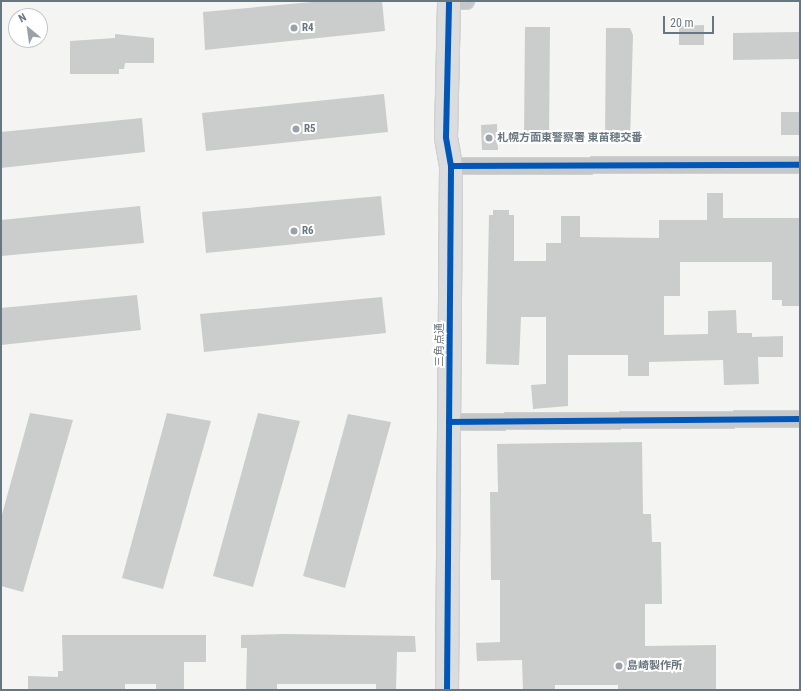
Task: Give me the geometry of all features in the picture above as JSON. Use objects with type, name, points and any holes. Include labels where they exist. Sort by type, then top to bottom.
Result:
[{"type":"street","points":[[449,1],[466,1]]},
{"type":"street","name":"三角点通","points":[[448,690],[451,166],[446,137],[449,1]]},
{"type":"street","points":[[451,166],[800,165]]},
{"type":"street","points":[[449,422],[800,419]]},
{"type":"building","name":"R4","points":[[323,1],[382,1],[385,31],[205,50],[203,12]]},
{"type":"building","points":[[704,25],[704,45],[679,45],[679,26]]},
{"type":"building","points":[[525,27],[550,27],[549,139],[524,139]]},
{"type":"building","points":[[606,28],[630,28],[633,35],[630,141],[605,141]]},
{"type":"building","points":[[800,32],[800,59],[733,60],[733,33]]},
{"type":"building","points":[[115,34],[154,38],[154,63],[125,63],[124,69],[119,69],[119,74],[70,74],[70,41],[115,38]]},
{"type":"building","name":"R5","points":[[384,94],[388,132],[206,151],[202,113]]},
{"type":"building","points":[[781,112],[800,112],[800,135],[781,135]]},
{"type":"building","points":[[142,118],[145,152],[1,168],[1,132]]},
{"type":"building","points":[[497,124],[498,150],[482,150],[481,125]]},
{"type":"building","points":[[707,193],[723,193],[723,218],[800,218],[800,306],[782,306],[782,300],[772,300],[772,262],[680,262],[680,296],[664,296],[664,335],[708,334],[708,311],[736,310],[737,333],[752,333],[752,337],[783,336],[783,357],[758,357],[759,384],[724,385],[723,360],[649,362],[649,376],[628,376],[628,355],[568,355],[568,406],[533,409],[531,385],[546,384],[546,317],[521,317],[519,365],[486,364],[489,215],[493,215],[493,210],[509,210],[509,215],[514,215],[514,261],[546,261],[546,243],[561,243],[561,216],[580,216],[580,237],[659,238],[659,220],[707,220]]},
{"type":"building","name":"R6","points":[[381,196],[385,235],[206,253],[202,212]]},
{"type":"building","points":[[140,206],[144,243],[1,256],[1,220]]},
{"type":"building","points":[[137,295],[141,330],[1,345],[1,308]]},
{"type":"building","points":[[382,297],[386,333],[204,352],[200,314]]},
{"type":"building","points":[[30,413],[73,420],[23,592],[1,586],[1,518]]},
{"type":"building","points":[[167,413],[211,421],[163,589],[122,578]]},
{"type":"building","points":[[258,413],[300,421],[253,587],[213,576]]},
{"type":"building","points":[[348,414],[391,422],[345,588],[303,576]]},
{"type":"building","points":[[642,442],[643,514],[651,514],[652,542],[661,542],[662,604],[645,604],[645,646],[716,645],[716,690],[618,690],[618,685],[555,685],[555,690],[523,690],[522,660],[477,661],[476,643],[500,642],[500,580],[491,580],[490,492],[498,492],[497,444]]},
{"type":"building","points":[[286,634],[415,636],[416,652],[397,652],[396,690],[376,690],[376,684],[277,684],[277,690],[246,690],[247,648],[241,648],[241,635]]},
{"type":"building","points":[[62,635],[206,635],[206,662],[184,662],[184,690],[156,690],[156,684],[125,684],[125,690],[28,690],[28,676],[58,677],[58,671],[63,671]]},
{"type":"cycle path","points":[[447,690],[451,166],[446,137],[449,1]]},
{"type":"cycle path","points":[[451,166],[800,165]]},
{"type":"cycle path","points":[[449,422],[800,419]]},
{"type":"place","name":"R4","points":[[294,28]]},
{"type":"place","name":"R5","points":[[296,129]]},
{"type":"place","name":"札幌方面東警察署 東苗穂交番","points":[[489,138]]},
{"type":"place","name":"R6","points":[[294,231]]},
{"type":"place","name":"島崎製作所","points":[[619,666]]}]
